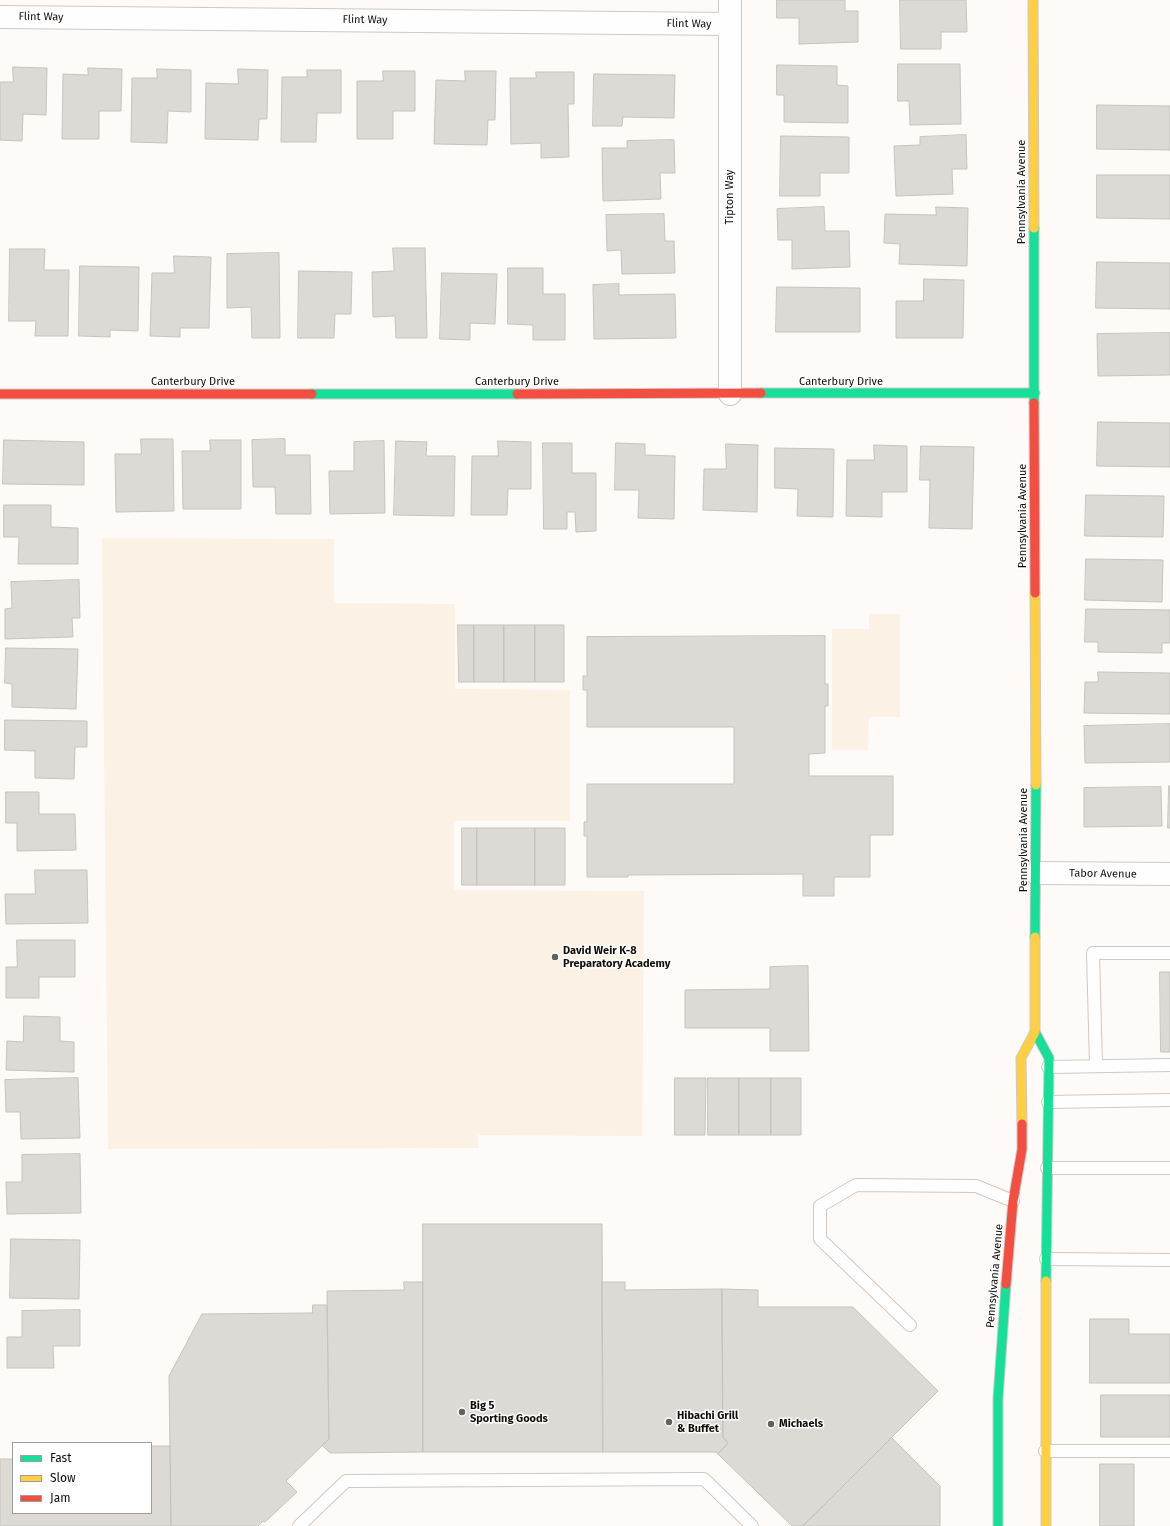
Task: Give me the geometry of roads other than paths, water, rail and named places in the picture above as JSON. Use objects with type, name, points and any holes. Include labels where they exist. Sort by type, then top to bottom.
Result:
[{"type":"street","name":"Tipton Way","points":[[730,0],[730,394]]},
{"type":"street","name":"Pennsylvania Avenue","points":[[998,1526],[998,1398],[1013,1201],[1022,1149],[1021,1058],[1035,1032],[1036,873],[1033,0]]},
{"type":"street","name":"Flint Way","points":[[0,17],[730,24]]},
{"type":"street","name":"Canterbury Drive","points":[[0,394],[1035,393]]},
{"type":"street","name":"Tabor Avenue","points":[[1036,873],[1170,874]]},
{"type":"street","name":"Pennsylvania Avenue","points":[[1035,1032],[1049,1058],[1046,1259],[1046,1526]]},
{"type":"lane","points":[[1096,1065],[1093,953],[1170,953]]},
{"type":"lane","points":[[1048,1067],[1096,1065],[1170,1065]]},
{"type":"lane","points":[[1048,1102],[1170,1100]]},
{"type":"lane","points":[[1047,1168],[1170,1168]]},
{"type":"lane","points":[[910,1325],[820,1239],[820,1206],[856,1185],[976,1186],[1013,1201]]},
{"type":"lane","points":[[1046,1259],[1170,1260]]},
{"type":"lane","points":[[1045,1450],[1170,1451]]},
{"type":"lane","points":[[299,1526],[346,1481],[704,1479],[752,1526]]},
{"type":"place","name":"David Weir K-8 Preparatory Academy","points":[[555,957]]},
{"type":"place","name":"Big 5 Sporting Goods","points":[[462,1412]]},
{"type":"place","name":"Hibachi Grill & Buffet","points":[[669,1422]]},
{"type":"place","name":"Michaels","points":[[771,1424]]}]
